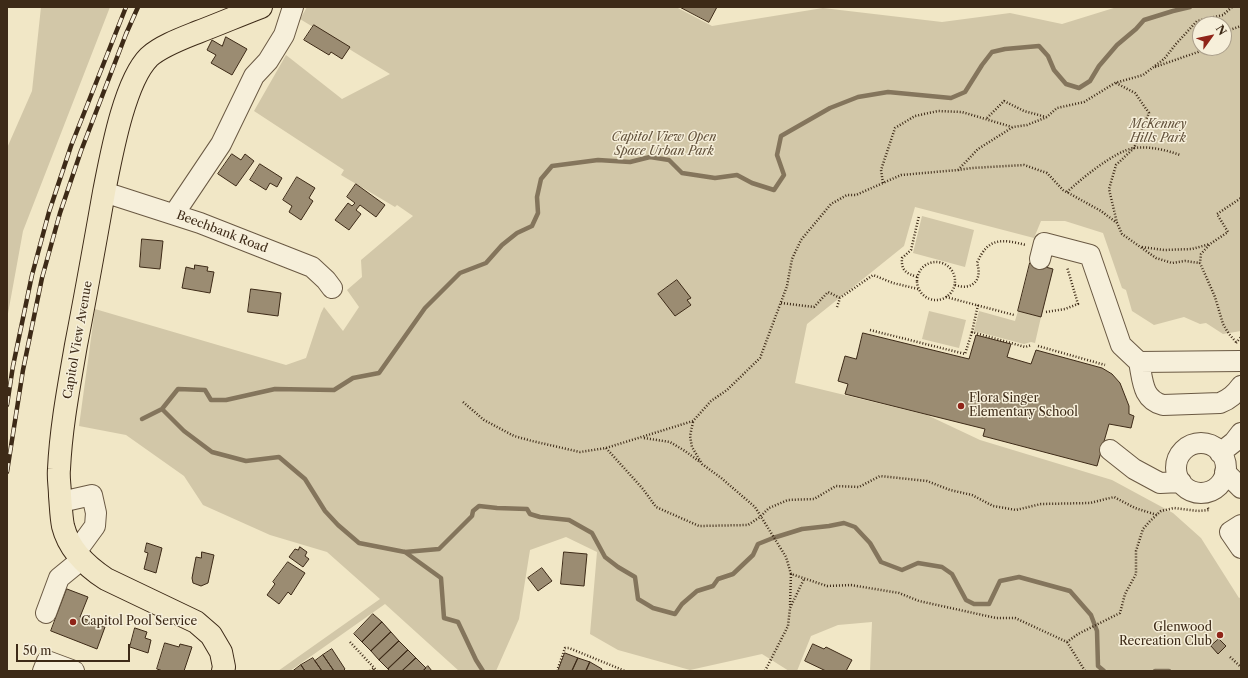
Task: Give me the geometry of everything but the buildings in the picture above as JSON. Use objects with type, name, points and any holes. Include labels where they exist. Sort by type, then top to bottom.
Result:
[{"type":"main road","name":"Capitol View Avenue","points":[[223,671],[224,667],[221,652],[211,634],[196,622],[106,579],[94,572],[78,556],[66,536],[63,526],[59,470],[70,379],[109,164],[124,108],[134,78],[149,57],[170,43],[261,7]]},
{"type":"street","points":[[174,214],[221,144],[254,76],[268,61],[284,35],[293,7]]},
{"type":"street","name":"Beechbank Road","points":[[104,192],[214,228],[312,267],[332,288]]},
{"type":"street","points":[[1041,254],[1044,243],[1090,255],[1121,345],[1139,362],[1144,389],[1151,400],[1163,405],[1220,403],[1229,399],[1241,386]]},
{"type":"street","points":[[1139,362],[1241,361]]},
{"type":"street","points":[[1220,453],[1234,442],[1241,433]]},
{"type":"street","points":[[1198,443],[1214,447],[1220,453],[1225,464],[1225,472],[1218,485],[1212,490],[1195,492],[1187,488],[1181,482],[1177,475],[1176,466],[1178,458],[1183,451],[1198,443]]},
{"type":"street","points":[[1110,450],[1134,469],[1160,483],[1181,482]]},
{"type":"street","points":[[1225,472],[1241,488]]},
{"type":"street","points":[[46,612],[59,578],[78,556],[95,526],[96,513],[92,496],[61,502]]},
{"type":"street","points":[[1241,525],[1230,532],[1241,548]]},
{"type":"street","points":[[43,671],[47,661],[74,671]]},
{"type":"path","points":[[958,170],[978,149],[1013,127],[1027,125],[1047,117],[1057,108],[1084,102],[1115,83],[1143,75],[1164,59],[1197,21],[1223,15],[1232,7]]},
{"type":"path","points":[[1153,68],[1192,54]]},
{"type":"path","points":[[1115,83],[1135,93],[1149,113],[1134,148],[1116,165],[1109,189],[1117,223],[1122,234],[1156,258],[1172,263],[1185,261],[1200,263]]},
{"type":"path","points":[[987,118],[1004,101],[1024,111],[1047,117]]},
{"type":"path","points":[[883,183],[881,170],[895,128],[915,116],[938,111],[962,112],[987,118],[1013,127]]},
{"type":"path","points":[[1067,192],[1081,179],[1116,155],[1134,148],[1160,149],[1180,155]]},
{"type":"path","points":[[702,464],[692,447],[690,436],[693,421],[711,401],[727,390],[760,358],[787,286],[792,259],[801,240],[831,204],[847,195],[856,196],[901,175],[972,168],[1024,165],[1046,173],[1063,190],[1101,211],[1117,223]]},
{"type":"path","points":[[1236,342],[1223,324],[1215,297],[1200,263],[1201,254],[1210,244],[1228,232],[1217,214],[1241,198]]},
{"type":"path","points":[[917,277],[905,272],[901,266],[902,258],[910,250],[919,216]]},
{"type":"path","points":[[955,285],[967,287],[974,283],[978,278],[980,270],[977,263],[982,252],[990,244],[999,241],[1008,241],[1041,254]]},
{"type":"path","points":[[1140,246],[1164,250],[1192,248],[1210,244]]},
{"type":"path","points":[[929,263],[942,263],[952,270],[955,285],[951,293],[946,297],[940,300],[928,299],[918,290],[917,277],[919,271],[929,263]]},
{"type":"path","points":[[1046,312],[1065,309],[1078,304],[1066,264]]},
{"type":"path","points":[[837,307],[840,298],[873,275],[892,283],[918,290]]},
{"type":"path","points":[[781,303],[814,307],[828,292],[840,298]]},
{"type":"path","points":[[946,297],[1014,316]]},
{"type":"path","points":[[870,330],[965,354],[978,305]]},
{"type":"path","points":[[972,332],[1025,347],[1032,344]]},
{"type":"path","points":[[1038,346],[1105,365]]},
{"type":"path","points":[[463,402],[484,420],[514,436],[580,452],[606,448],[693,421]]},
{"type":"path","points":[[641,437],[670,442],[685,451],[720,477],[755,507],[786,557],[792,574],[788,626],[765,671]]},
{"type":"path","points":[[606,448],[644,489],[656,507],[699,526],[748,525],[770,508],[788,500],[814,499],[836,486],[860,487],[880,476],[927,481],[950,490],[972,495],[992,506],[1016,510],[1041,504],[1090,503],[1114,497],[1135,508],[1157,515]]},
{"type":"path","points":[[1067,642],[1078,634],[1120,613],[1125,594],[1136,574],[1136,551],[1143,529],[1161,510],[1174,508],[1198,511],[1209,510],[1208,506]]},
{"type":"path","points":[[792,574],[827,586],[851,585],[898,593],[919,601],[996,618],[1015,618],[1067,642],[1085,671]]},
{"type":"path","points":[[790,608],[804,579]]},
{"type":"path","points":[[350,642],[377,671]]},
{"type":"path","points":[[557,671],[565,648],[569,648],[625,671]]},
{"type":"path","points":[[1230,657],[1241,667]]},
{"type":"path","points":[[370,671],[374,668]]},
{"type":"green space","points":[[41,7],[110,7],[23,231],[7,319],[7,148],[32,91]]},
{"type":"green space","points":[[307,7],[676,7],[712,26],[823,8],[942,22],[1010,13],[1062,24],[1117,7],[1241,7],[1241,331],[1223,334],[1206,323],[1200,324],[1184,317],[1154,325],[1132,311],[1126,290],[1122,288],[1103,233],[1065,221],[1041,221],[1034,238],[915,207],[904,246],[807,324],[795,383],[927,415],[980,440],[1112,480],[1173,513],[1201,538],[1239,598],[1241,597],[1241,671],[870,671],[872,622],[838,625],[811,636],[797,671],[789,671],[762,654],[690,670],[618,650],[590,634],[597,552],[566,537],[530,550],[519,619],[496,671],[459,671],[385,604],[290,671],[278,671],[380,599],[327,552],[270,535],[203,505],[184,476],[126,435],[79,426],[95,309],[286,365],[306,358],[324,307],[343,331],[359,307],[347,290],[362,277],[361,260],[413,216],[397,205],[395,207],[341,175],[344,170],[254,111],[286,55],[342,99],[390,74],[300,19]]},
{"type":"green space","points":[[922,216],[974,230],[965,267],[913,253]]},
{"type":"green space","points":[[929,311],[966,320],[959,348],[922,339]]},
{"type":"green space","points":[[979,311],[1015,321],[1018,311],[1041,317],[1035,343],[1031,342],[1024,344],[974,331]]},
{"type":"waterway","points":[[142,419],[162,409],[178,389],[205,390],[211,400],[226,400],[275,389],[334,390],[353,378],[379,373],[425,308],[460,273],[486,263],[502,245],[517,233],[532,226],[538,213],[537,197],[541,179],[552,166],[598,160],[630,162],[650,157],[669,160],[682,173],[715,178],[737,175],[752,183],[774,190],[784,175],[777,155],[781,136],[830,108],[858,97],[888,92],[951,98],[965,92],[992,52],[1005,49],[1039,46],[1048,56],[1054,70],[1066,84],[1079,88],[1090,81],[1099,66],[1117,45],[1144,20],[1190,7]]},
{"type":"waterway","points":[[162,409],[184,431],[212,452],[246,461],[279,457],[305,479],[325,511],[338,525],[359,543],[405,552],[439,549],[472,516],[473,511],[479,506],[527,509],[530,514],[540,517],[569,520],[592,533],[605,557],[635,577],[638,599],[653,608],[675,614],[682,604],[697,591],[713,586],[718,579],[733,574],[753,555],[758,544],[802,529],[844,523],[855,527],[870,543],[881,562],[902,570],[918,563],[942,567],[952,574],[966,600],[974,604],[989,604],[1000,581],[1019,577],[1070,591],[1091,615],[1097,631],[1098,666],[1104,671]]},
{"type":"waterway","points":[[405,552],[441,578],[444,618],[458,622],[476,660],[483,671]]},
{"type":"waterway","points":[[1155,671],[1169,671]]},
{"type":"railway","points":[[7,405],[13,366],[32,275],[49,212],[71,146],[126,7]]},
{"type":"railway","points":[[7,472],[23,370],[42,278],[60,213],[81,151],[126,34],[138,7]]},
{"type":"place","name":"Flora Singer Elementary School","points":[[961,406]]},
{"type":"place","name":"Capitol Pool Service","points":[[73,622]]},
{"type":"place","name":"Glenwood Recreation Club","points":[[1220,635]]},
{"type":"park label","name":"McKenney Hills Park","points":[[1158,132]]},
{"type":"park label","name":"Capitol View Open Space Urban Park","points":[[664,145]]}]
